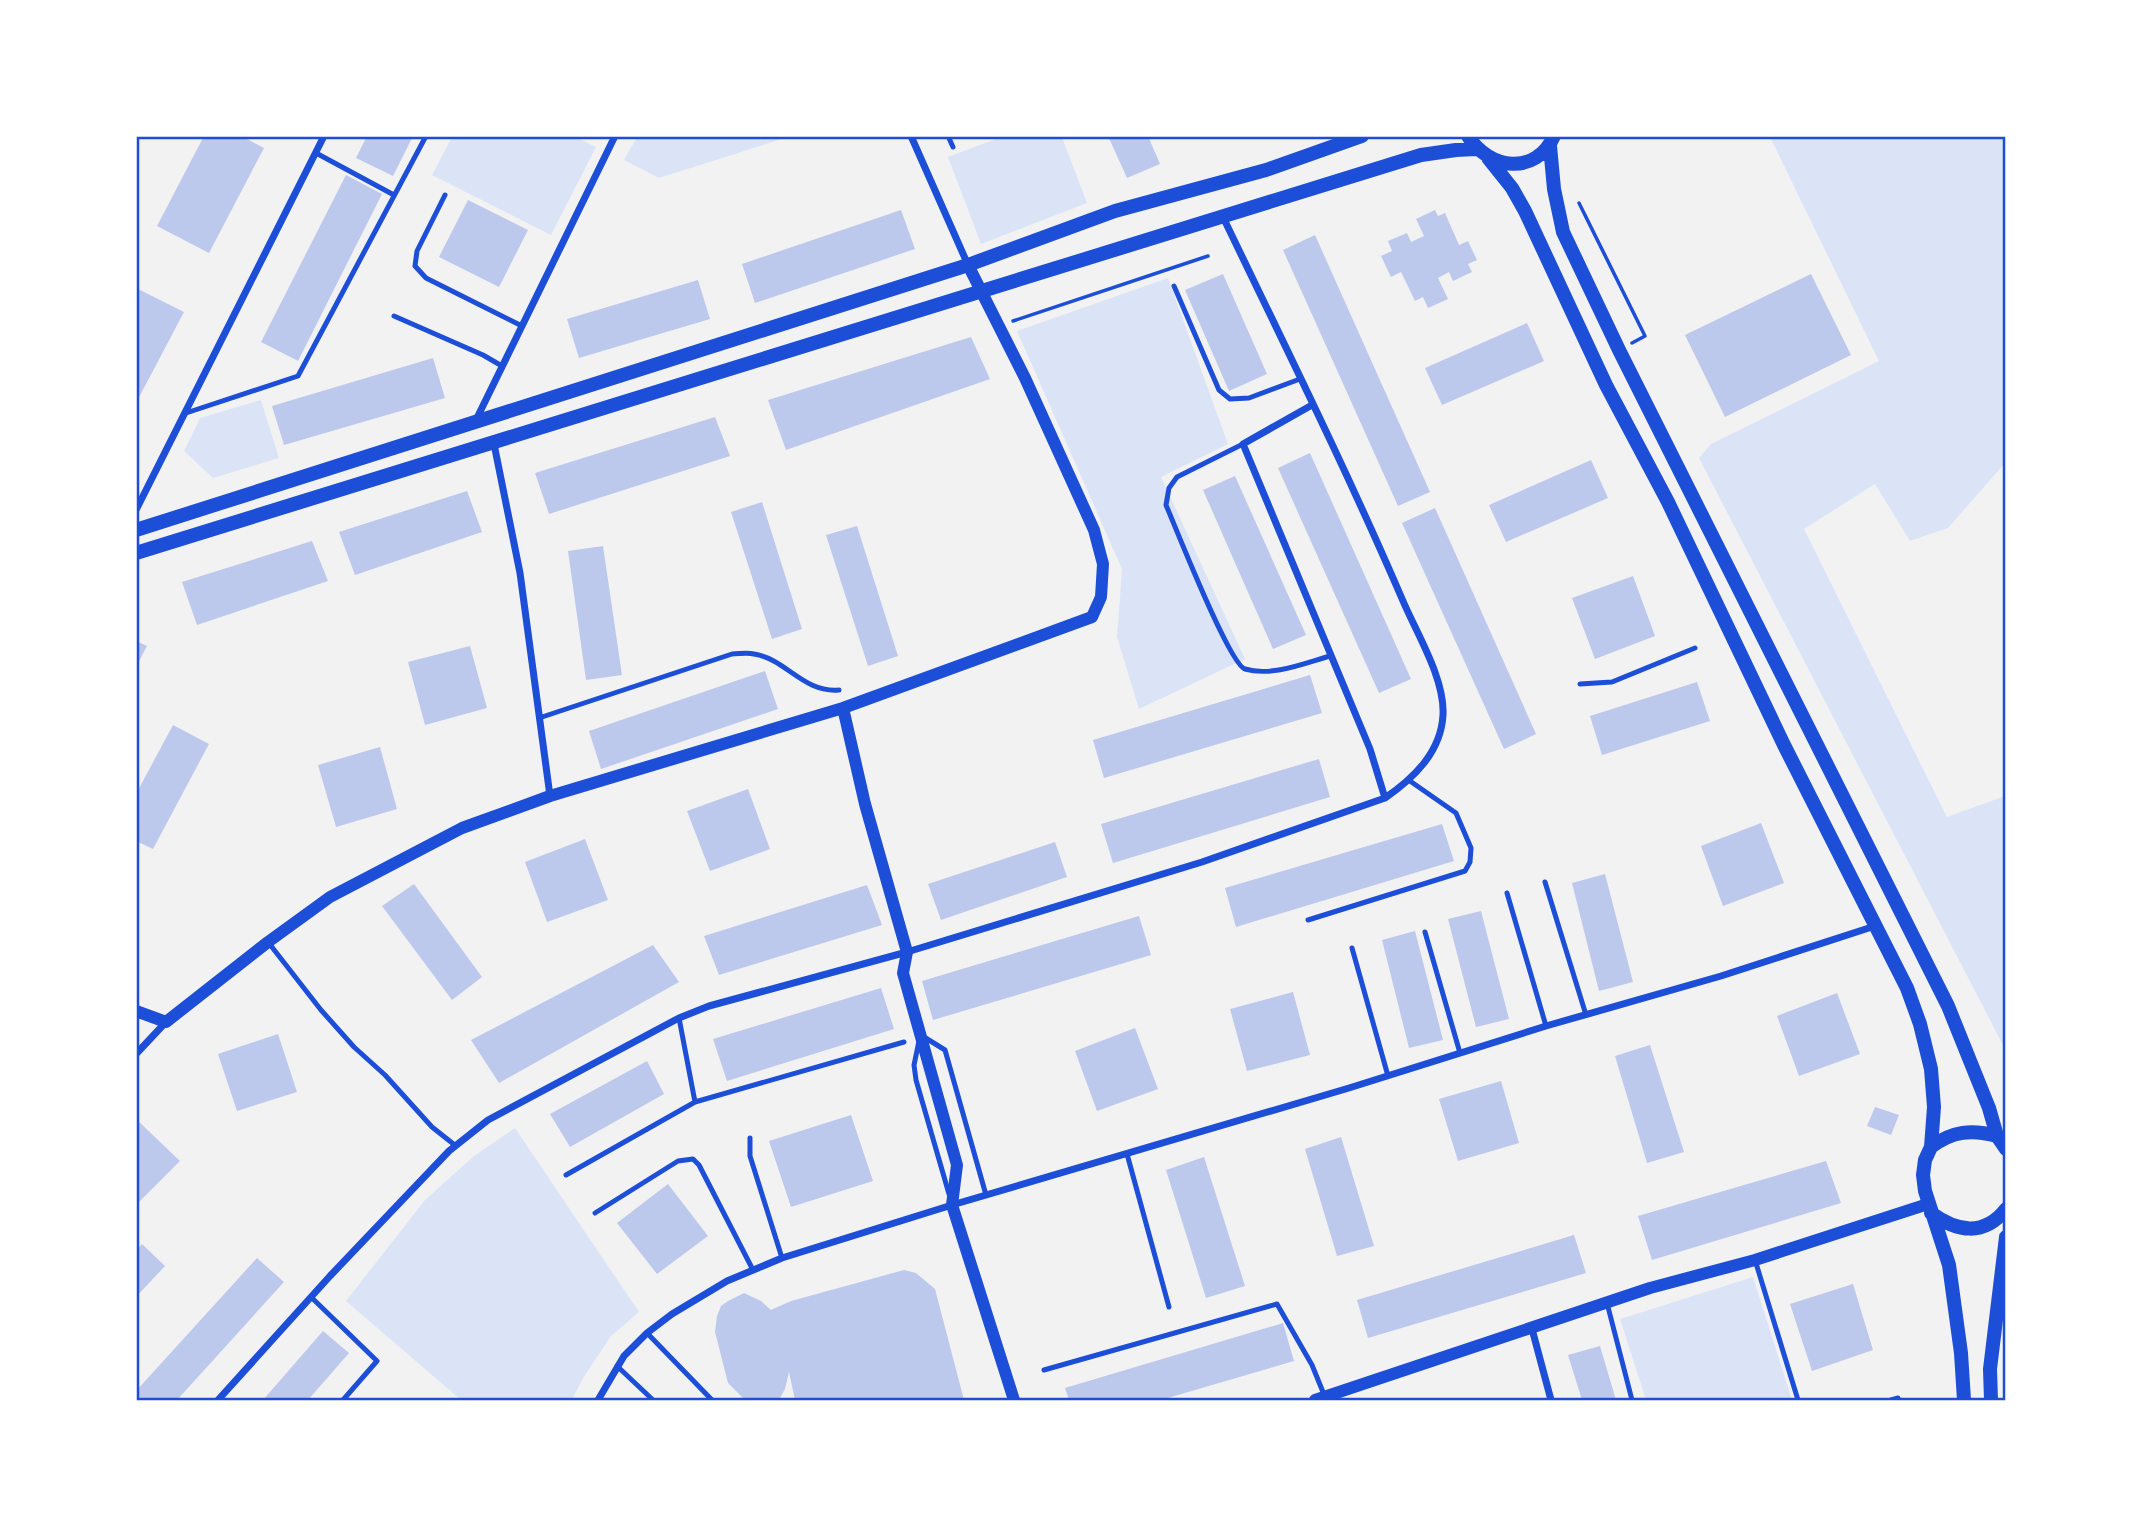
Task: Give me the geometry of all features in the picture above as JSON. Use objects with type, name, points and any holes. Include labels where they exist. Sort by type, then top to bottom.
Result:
[{"type":"main road","points":[[136,530],[968,265],[1115,211],[1266,170],[1362,136]]},
{"type":"main road","points":[[136,553],[1421,155],[1477,148],[1501,163],[1516,164],[1531,160],[1554,140]]},
{"type":"main road","points":[[1554,140],[1554,189],[1563,232],[1619,350],[1948,1006],[2006,1149]]},
{"type":"main road","points":[[1477,148],[1512,188],[1525,211],[1606,385],[1668,502],[1784,745],[1907,988],[1920,1024],[1931,1069],[1934,1107],[1923,1175],[1929,1208],[1949,1265],[1961,1353],[1964,1401]]},
{"type":"main road","points":[[1928,1153],[1954,1133],[2001,1133]]},
{"type":"main road","points":[[1929,1208],[1943,1222],[1958,1228],[1973,1229],[1988,1226],[2006,1209]]},
{"type":"main road","points":[[1991,1401],[1990,1369],[1999,1330],[2006,1237]]},
{"type":"street","points":[[136,510],[324,136]]},
{"type":"street","points":[[474,423],[615,136]]},
{"type":"street","points":[[136,1054],[166,1022],[330,897],[462,828],[550,796],[844,708],[1092,617],[1101,597],[1103,564],[1094,530],[1025,378],[968,265],[911,136]]},
{"type":"street","points":[[218,1401],[330,1276],[456,1146],[488,1120],[679,1018],[709,1006],[907,952],[1202,862],[1385,798],[1410,781],[1425,764],[1438,739],[1443,715],[1441,687],[1391,572],[1223,216]]},
{"type":"street","points":[[1312,405],[1244,444],[1370,749],[1385,798]]},
{"type":"street","points":[[494,444],[520,573],[550,796]]},
{"type":"street","points":[[844,708],[864,804],[907,952],[903,973],[957,1165],[952,1205],[1013,1401]]},
{"type":"street","points":[[598,1401],[617,1366],[647,1333],[672,1314],[727,1281],[782,1258],[1546,1026],[1721,976],[1876,926]]},
{"type":"street","points":[[136,1011],[166,1022]]},
{"type":"street","points":[[1320,1399],[1650,1288],[1929,1208]]},
{"type":"street","points":[[1532,1328],[1551,1401]]},
{"type":"lane","points":[[187,413],[298,376],[426,136]]},
{"type":"lane","points":[[948,136],[953,147]]},
{"type":"lane","points":[[316,153],[394,195]]},
{"type":"lane","points":[[445,195],[417,251],[415,266],[426,278],[522,326]]},
{"type":"lane","points":[[1174,286],[1219,390],[1230,399],[1249,398],[1300,379]]},
{"type":"lane","points":[[394,316],[502,366]]},
{"type":"lane","points":[[1244,444],[1177,477],[1169,488],[1166,505],[1226,643],[1240,666],[1247,670],[1278,670],[1330,656]]},
{"type":"lane","points":[[1580,684],[1612,682],[1695,648]]},
{"type":"lane","points":[[539,718],[732,654],[755,654],[812,686],[826,691],[839,690]]},
{"type":"lane","points":[[1308,920],[1465,871],[1470,862],[1471,848],[1455,813],[1410,781]]},
{"type":"lane","points":[[1545,882],[1586,1014]]},
{"type":"lane","points":[[1507,893],[1546,1026]]},
{"type":"lane","points":[[1426,932],[1460,1053]]},
{"type":"lane","points":[[268,942],[354,1047],[432,1127],[456,1146]]},
{"type":"lane","points":[[1352,948],[1388,1076]]},
{"type":"lane","points":[[679,1018],[695,1102]]},
{"type":"lane","points":[[920,1035],[945,1050],[986,1195]]},
{"type":"lane","points":[[566,1175],[695,1102],[904,1042]]},
{"type":"lane","points":[[750,1138],[750,1156],[782,1258]]},
{"type":"lane","points":[[1127,1154],[1169,1307]]},
{"type":"lane","points":[[595,1213],[678,1161],[693,1159],[699,1165],[753,1270]]},
{"type":"lane","points":[[1755,1260],[1798,1401]]},
{"type":"lane","points":[[311,1297],[377,1361],[343,1401]]},
{"type":"lane","points":[[1607,1303],[1632,1401]]},
{"type":"lane","points":[[1044,1370],[1277,1304],[1312,1365],[1320,1399]]},
{"type":"lane","points":[[647,1333],[712,1401]]},
{"type":"lane","points":[[617,1366],[653,1401]]},
{"type":"lane","points":[[1891,1401],[1898,1398]]},
{"type":"path","points":[[1579,203],[1645,336],[1619,350]]},
{"type":"path","points":[[998,326],[1208,256]]},
{"type":"shaded area","points":[[637,136],[788,137],[659,178],[624,160]]},
{"type":"shaded area","points":[[452,137],[576,137],[596,147],[551,235],[432,175]]},
{"type":"shaded area","points":[[1001,137],[1062,137],[1087,203],[981,244],[948,157]]},
{"type":"shaded area","points":[[1770,137],[2005,137],[2005,463],[1948,528],[1910,541],[1875,484],[1804,529],[1947,817],[2005,796],[2005,1049],[1699,458],[1711,444],[1879,361]]},
{"type":"shaded area","points":[[1168,278],[1228,444],[1161,477],[1245,659],[1139,709],[1117,637],[1122,569],[1017,331]]},
{"type":"shaded area","points":[[261,400],[279,458],[213,478],[184,451],[200,418]]},
{"type":"shaded area","points":[[515,1128],[639,1312],[611,1336],[572,1400],[461,1400],[346,1301],[425,1200],[474,1156]]},
{"type":"shaded area","points":[[1753,1277],[1792,1400],[1646,1400],[1620,1319]]},
{"type":"building","points":[[204,136],[241,136],[264,148],[209,253],[157,226]]},
{"type":"building","points":[[367,136],[413,136],[393,176],[356,158]]},
{"type":"building","points":[[1108,136],[1148,136],[1160,164],[1127,178]]},
{"type":"building","points":[[346,175],[382,194],[298,361],[261,342]]},
{"type":"building","points":[[468,200],[528,230],[499,287],[439,257]]},
{"type":"building","points":[[901,210],[915,249],[755,303],[742,264]]},
{"type":"building","points":[[1435,210],[1438,216],[1445,213],[1459,245],[1468,241],[1477,260],[1468,264],[1472,272],[1453,281],[1449,272],[1438,278],[1448,299],[1428,308],[1423,297],[1415,301],[1401,272],[1391,277],[1381,256],[1392,251],[1388,241],[1407,233],[1411,242],[1424,236],[1416,219]]},
{"type":"building","points":[[1315,235],[1430,492],[1398,506],[1283,250]]},
{"type":"building","points":[[1223,274],[1267,374],[1229,391],[1185,290]]},
{"type":"building","points":[[1811,274],[1851,355],[1725,417],[1685,335]]},
{"type":"building","points":[[698,280],[710,319],[579,358],[567,319]]},
{"type":"building","points":[[136,288],[184,312],[136,403]]},
{"type":"building","points":[[1527,323],[1544,361],[1442,405],[1425,368]]},
{"type":"building","points":[[971,337],[990,379],[786,450],[768,400]]},
{"type":"building","points":[[433,358],[445,398],[284,445],[272,406]]},
{"type":"building","points":[[715,417],[730,456],[549,514],[535,473]]},
{"type":"building","points":[[1310,453],[1411,679],[1379,693],[1278,468]]},
{"type":"building","points":[[1591,460],[1608,498],[1506,542],[1489,505]]},
{"type":"building","points":[[1235,476],[1306,635],[1273,649],[1203,490]]},
{"type":"building","points":[[467,491],[482,532],[355,575],[339,532]]},
{"type":"building","points":[[762,502],[802,629],[772,639],[731,512]]},
{"type":"building","points":[[1435,508],[1536,734],[1504,749],[1402,523]]},
{"type":"building","points":[[857,526],[898,656],[868,666],[826,535]]},
{"type":"building","points":[[312,541],[328,581],[197,625],[182,582]]},
{"type":"building","points":[[603,546],[622,675],[586,680],[568,551]]},
{"type":"building","points":[[1633,576],[1655,636],[1595,659],[1572,598]]},
{"type":"building","points":[[136,641],[147,646],[136,667]]},
{"type":"building","points":[[470,646],[487,708],[425,725],[408,662]]},
{"type":"building","points":[[765,671],[778,709],[601,769],[589,731]]},
{"type":"building","points":[[1310,675],[1322,713],[1104,778],[1093,740]]},
{"type":"building","points":[[1697,682],[1710,721],[1602,755],[1590,716]]},
{"type":"building","points":[[173,725],[209,744],[153,849],[136,841],[136,794]]},
{"type":"building","points":[[380,747],[397,809],[336,827],[318,765]]},
{"type":"building","points":[[1319,759],[1330,797],[1113,863],[1101,824]]},
{"type":"building","points":[[748,789],[770,849],[710,871],[687,811]]},
{"type":"building","points":[[1761,823],[1784,883],[1723,906],[1701,846]]},
{"type":"building","points":[[1442,824],[1454,861],[1236,927],[1225,888]]},
{"type":"building","points":[[585,839],[608,900],[547,922],[525,862]]},
{"type":"building","points":[[1055,842],[1067,877],[941,920],[928,884]]},
{"type":"building","points":[[1605,874],[1633,982],[1599,991],[1572,883]]},
{"type":"building","points":[[414,884],[482,977],[452,1000],[382,906]]},
{"type":"building","points":[[867,885],[882,925],[719,975],[704,936]]},
{"type":"building","points":[[1481,911],[1509,1019],[1476,1027],[1448,919]]},
{"type":"building","points":[[1139,916],[1151,955],[933,1020],[922,981]]},
{"type":"building","points":[[1415,931],[1443,1040],[1409,1048],[1382,940]]},
{"type":"building","points":[[653,945],[679,982],[499,1083],[471,1040]]},
{"type":"building","points":[[881,988],[894,1029],[727,1081],[713,1039]]},
{"type":"building","points":[[1293,992],[1310,1055],[1247,1071],[1230,1009]]},
{"type":"building","points":[[1837,993],[1860,1054],[1799,1076],[1777,1016]]},
{"type":"building","points":[[1135,1028],[1158,1089],[1097,1111],[1075,1051]]},
{"type":"building","points":[[278,1034],[297,1092],[237,1111],[218,1054]]},
{"type":"building","points":[[1650,1045],[1684,1152],[1647,1163],[1615,1056]]},
{"type":"building","points":[[647,1061],[664,1094],[570,1147],[550,1114]]},
{"type":"building","points":[[1501,1081],[1519,1143],[1458,1161],[1439,1099]]},
{"type":"building","points":[[1875,1107],[1899,1115],[1891,1135],[1867,1126]]},
{"type":"building","points":[[851,1115],[873,1181],[791,1207],[769,1141]]},
{"type":"building","points":[[136,1119],[180,1161],[136,1205]]},
{"type":"building","points":[[1341,1137],[1374,1246],[1337,1256],[1305,1149]]},
{"type":"building","points":[[1204,1157],[1245,1286],[1206,1298],[1166,1170]]},
{"type":"building","points":[[1826,1161],[1841,1203],[1652,1260],[1638,1216]]},
{"type":"building","points":[[668,1184],[708,1236],[657,1274],[617,1223]]},
{"type":"building","points":[[1574,1235],[1586,1273],[1368,1338],[1357,1300]]},
{"type":"building","points":[[142,1244],[165,1266],[136,1297],[136,1251]]},
{"type":"building","points":[[257,1258],[284,1282],[177,1400],[136,1400],[136,1391]]},
{"type":"building","points":[[904,1270],[916,1273],[935,1289],[964,1400],[795,1400],[789,1372],[779,1400],[745,1400],[728,1383],[715,1332],[721,1306],[728,1301],[744,1293],[761,1301],[771,1310],[791,1301]]},
{"type":"building","points":[[1853,1284],[1873,1350],[1812,1371],[1790,1304]]},
{"type":"building","points":[[1283,1323],[1294,1361],[1161,1400],[1069,1400],[1065,1388]]},
{"type":"building","points":[[323,1331],[349,1353],[308,1400],[263,1400]]},
{"type":"building","points":[[1600,1346],[1616,1400],[1582,1400],[1568,1355]]}]
